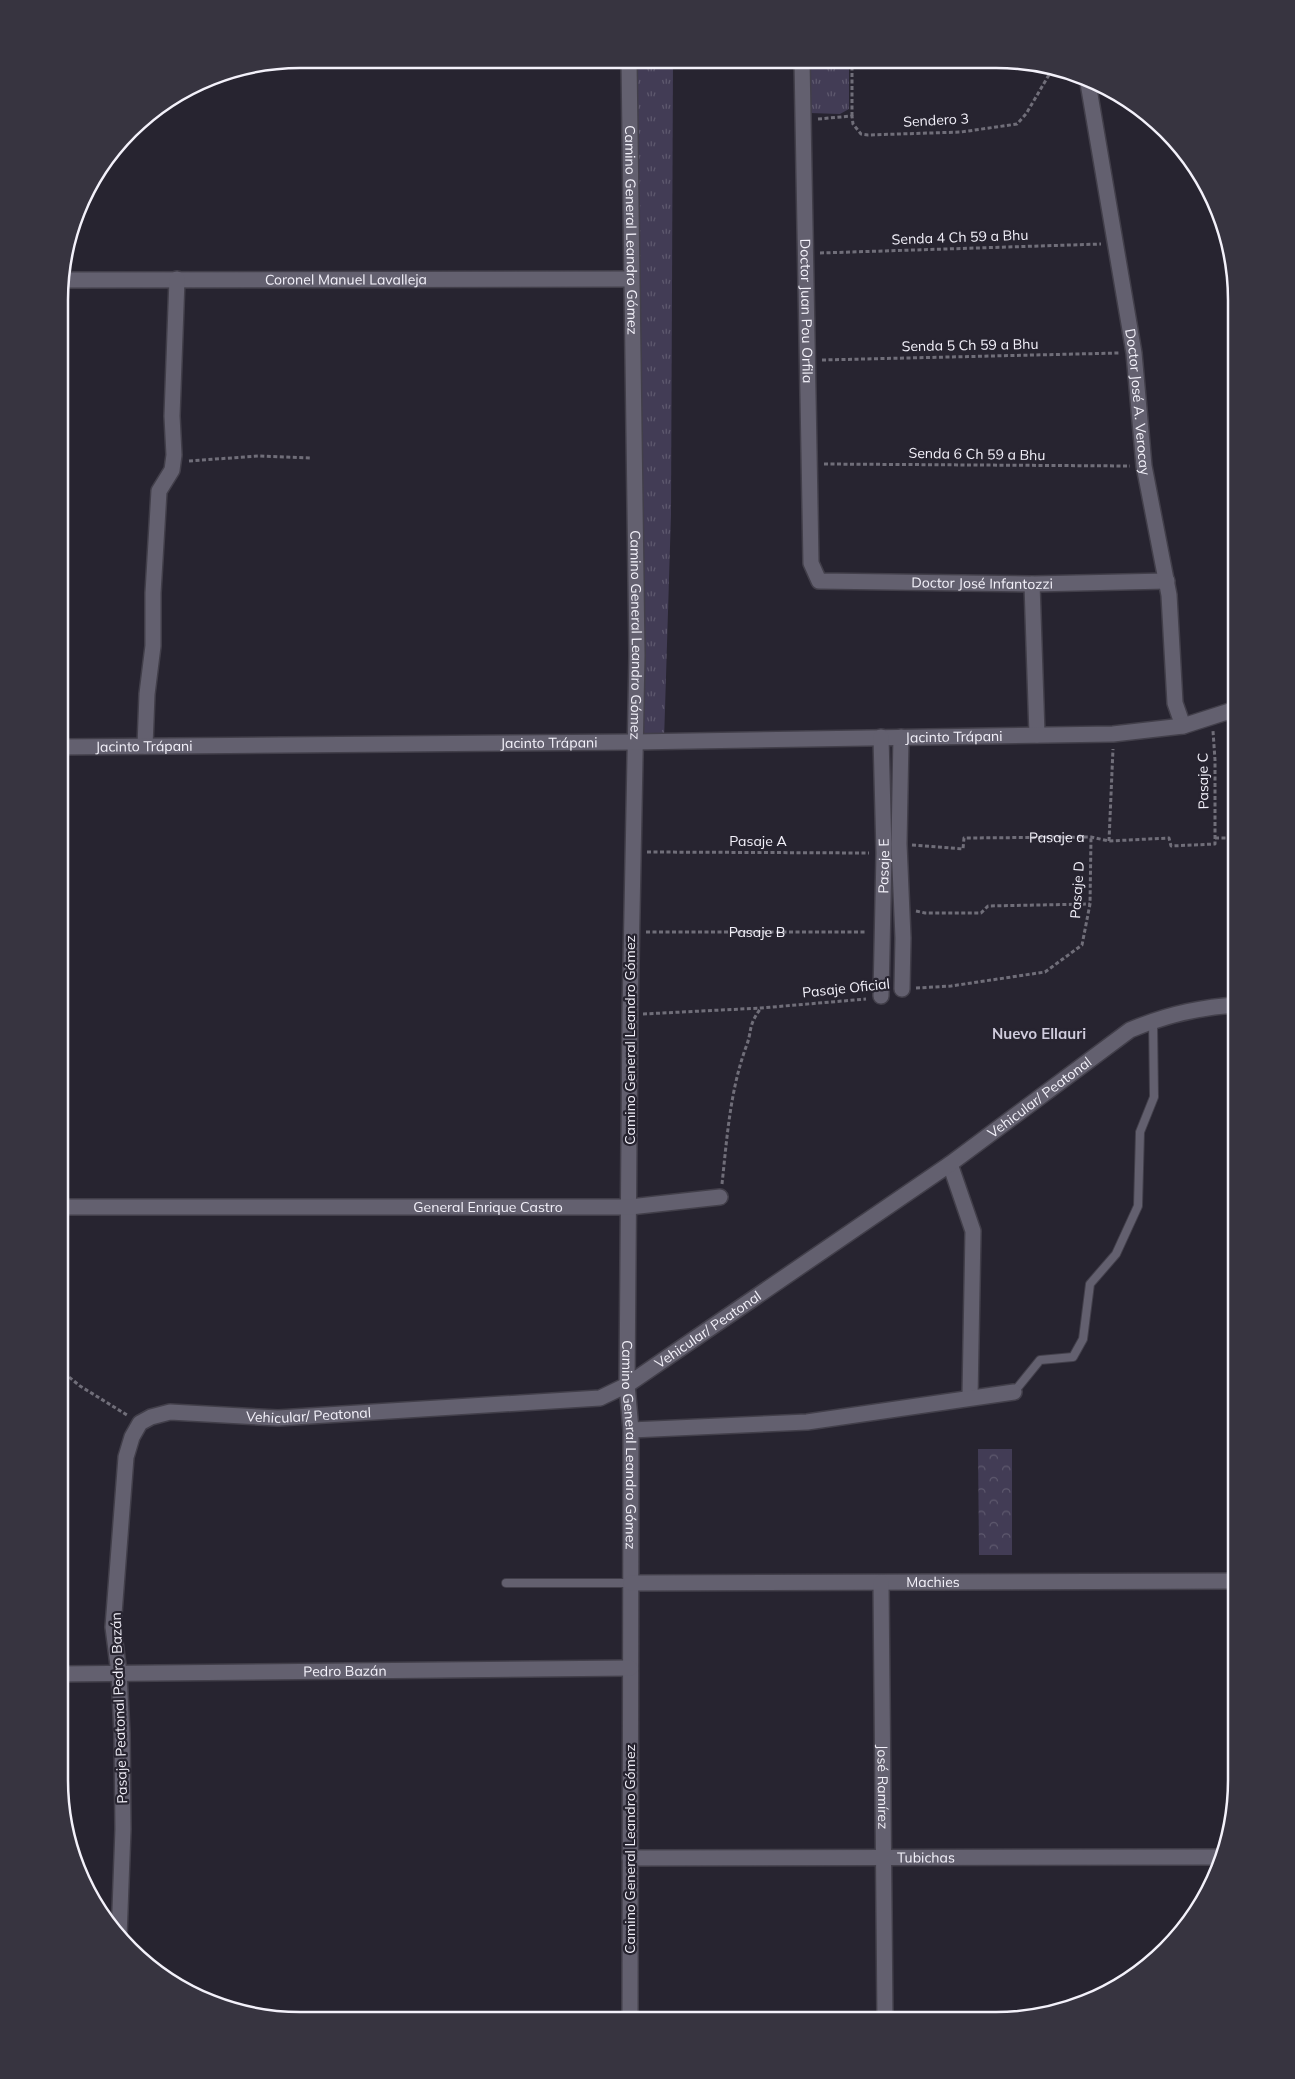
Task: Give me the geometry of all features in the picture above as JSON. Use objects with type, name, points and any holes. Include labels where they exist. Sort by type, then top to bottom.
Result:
[{"type":"street","name":"Camino General Leandro Gómez","points":[[629,68],[630,279],[636,655],[631,932],[627,1385],[631,1430],[630,2011]]},
{"type":"street","name":"Doctor Juan Pou Orfila","points":[[802,68],[811,563]]},
{"type":"street","name":"Doctor José A. Verocay","points":[[1089,87],[1134,352],[1144,466],[1167,581],[1174,703],[1183,726]]},
{"type":"street","name":"Coronel Manuel Lavalleja","points":[[68,280],[630,279]]},
{"type":"street","points":[[145,746],[147,694],[153,646],[153,593],[159,491],[172,470],[173,462],[172,416],[177,280]]},
{"type":"street","name":"Doctor José Infantozzi","points":[[811,563],[818,581],[1032,584],[1167,581]]},
{"type":"street","points":[[1032,584],[1037,735]]},
{"type":"street","name":"Jacinto Trápani","points":[[68,747],[634,742],[881,736],[1114,734],[1183,726],[1228,712]]},
{"type":"street","name":"Pasaje E","points":[[881,736],[884,853],[881,996]]},
{"type":"street","name":"Pasaje E","points":[[901,737],[899,844],[903,938],[902,989]]},
{"type":"street","points":[[884,853],[899,844]]},
{"type":"street","points":[[883,932],[903,938]]},
{"type":"street","name":"Vehicular/ Peatonal","points":[[140,1423],[151,1417],[170,1412],[278,1418],[600,1398],[627,1385],[950,1164],[1130,1030],[1154,1020],[1214,1006],[1228,1005]]},
{"type":"street","points":[[950,1164],[973,1231],[970,1397]]},
{"type":"street","name":"General Enrique Castro","points":[[68,1208],[630,1207],[720,1197]]},
{"type":"street","points":[[631,1430],[807,1422],[944,1404],[970,1397],[1014,1392]]},
{"type":"street","name":"Pasaje Peatonal Pedro Bazán","points":[[119,1926],[122,1820],[119,1673],[113,1627],[126,1457],[132,1437],[140,1423]]},
{"type":"street","name":"Machies","points":[[631,1583],[1228,1581]]},
{"type":"street","name":"José Ramírez","points":[[881,1583],[885,2011]]},
{"type":"street","name":"Pedro Bazán","points":[[68,1674],[630,1668]]},
{"type":"street","name":"Tubichas","points":[[630,1858],[1214,1856]]},
{"type":"lane","points":[[1014,1392],[1040,1360],[1073,1357],[1083,1339],[1090,1284],[1116,1254],[1138,1206],[1140,1132],[1154,1097],[1154,1020]]},
{"type":"lane","points":[[506,1583],[631,1583]]},
{"type":"path","points":[[802,119],[852,116],[852,68]]},
{"type":"path","name":"Sendero 3","points":[[852,116],[853,124],[861,134],[868,135],[961,132],[1017,124],[1026,114],[1050,74]]},
{"type":"path","name":"Senda 4 Ch 59 a Bhu","points":[[805,253],[1116,245]]},
{"type":"path","name":"Senda 5 Ch 59 a Bhu","points":[[807,360],[1134,352]]},
{"type":"path","points":[[173,462],[258,456],[310,458]]},
{"type":"path","name":"Senda 6 Ch 59 a Bhu","points":[[809,464],[1144,466]]},
{"type":"path","name":"Pasaje C","points":[[1211,717],[1215,760],[1215,844]]},
{"type":"path","points":[[1109,841],[1114,734]]},
{"type":"path","name":"Pasaje a","points":[[899,844],[963,849],[964,838],[1091,837],[1109,841],[1169,838],[1171,846],[1215,844]]},
{"type":"path","name":"Pasaje D","points":[[1082,945],[1090,904],[1091,837]]},
{"type":"path","points":[[1215,838],[1228,838]]},
{"type":"path","name":"Pasaje A","points":[[632,852],[884,853]]},
{"type":"path","points":[[902,907],[925,913],[981,913],[988,906],[1090,904]]},
{"type":"path","name":"Pasaje B","points":[[631,932],[883,932]]},
{"type":"path","name":"Pasaje Oficial","points":[[902,989],[951,986],[1045,972],[1082,945]]},
{"type":"path","name":"Pasaje Oficial","points":[[630,1015],[854,1001],[881,996]]},
{"type":"path","points":[[720,1197],[733,1088],[742,1055],[747,1046],[748,1029],[761,1008]]},
{"type":"path","points":[[68,1376],[80,1386],[140,1423]]},
{"type":"green space","points":[[629,68],[673,68],[671,514],[664,741],[634,742]]},
{"type":"green space","points":[[811,68],[849,68],[849,109],[840,114],[810,113]]},
{"type":"green space","points":[[978,1449],[1012,1449],[1012,1555],[979,1555]]},
{"type":"district","name":"Nuevo Ellauri","points":[[1039,1033]]}]
